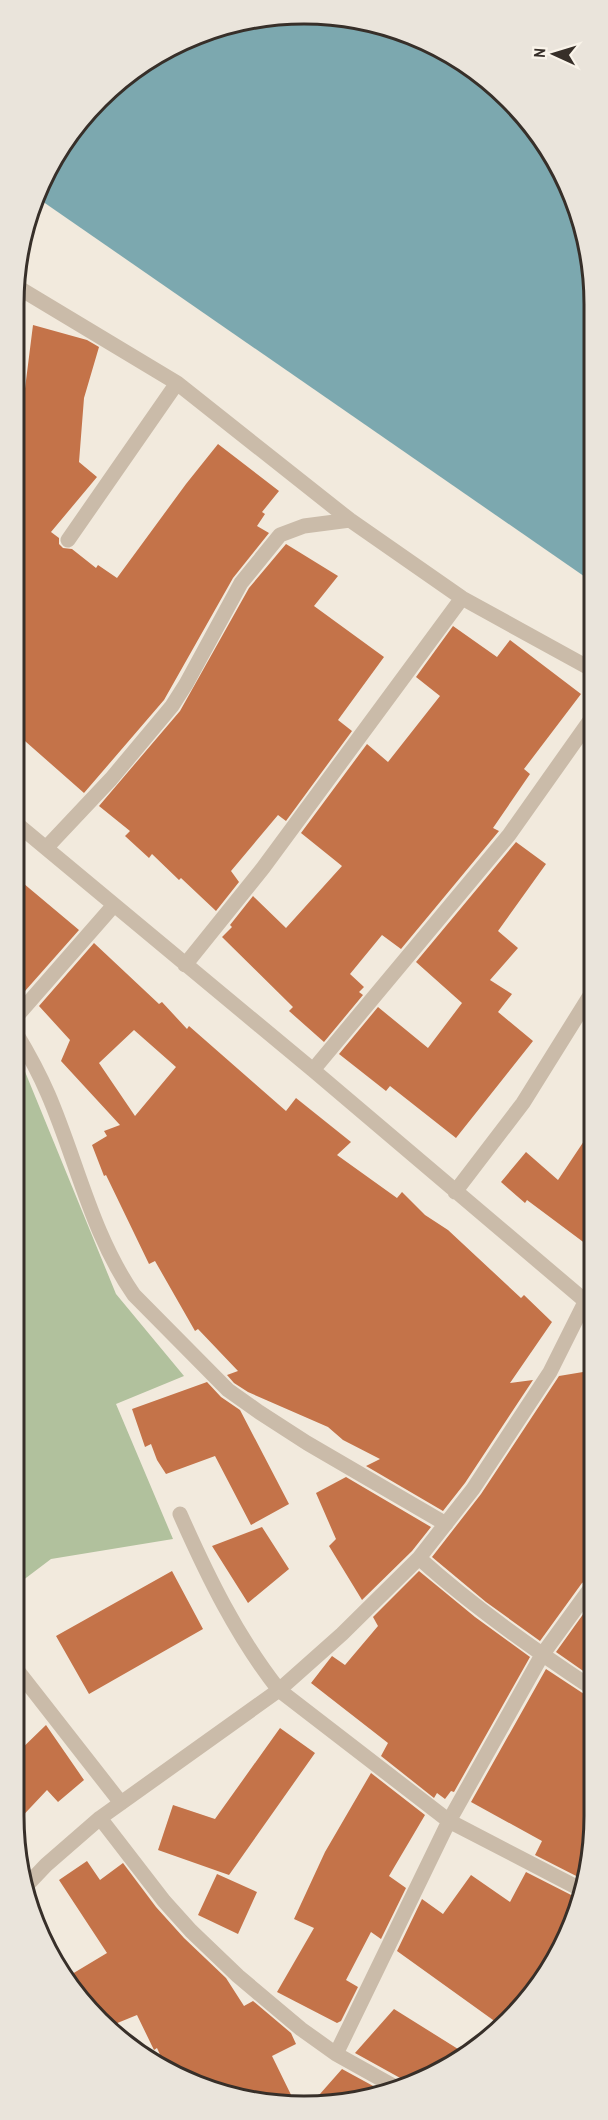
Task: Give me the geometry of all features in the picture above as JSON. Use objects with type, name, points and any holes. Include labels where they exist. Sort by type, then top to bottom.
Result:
[{"type":"street","points":[[25,291],[177,383],[350,520],[462,598],[584,665]]},
{"type":"street","points":[[68,540],[177,383]]},
{"type":"street","points":[[46,848],[111,779],[172,706],[241,583],[280,535],[304,526],[350,520]]},
{"type":"street","points":[[185,965],[263,868],[462,598]]},
{"type":"street","points":[[314,1070],[508,836],[584,729]]},
{"type":"street","points":[[24,830],[314,1070],[455,1192],[584,1296]]},
{"type":"street","points":[[24,1008],[114,905]]},
{"type":"street","points":[[455,1192],[523,1103],[584,1005]]},
{"type":"street","points":[[24,1048],[48,1094],[99,1230],[124,1281],[134,1296],[228,1389],[258,1412],[446,1524]]},
{"type":"street","points":[[32,1880],[100,1818],[279,1690],[342,1635],[419,1558],[473,1489],[550,1372],[584,1307]]},
{"type":"street","points":[[180,1514],[198,1555],[233,1621],[258,1663],[279,1690],[449,1821],[575,1886]]},
{"type":"street","points":[[419,1558],[459,1595],[584,1683]]},
{"type":"street","points":[[336,2054],[449,1821],[542,1655],[584,1597]]},
{"type":"street","points":[[24,1679],[121,1803]]},
{"type":"street","points":[[100,1818],[164,1901],[191,1931],[255,1991],[336,2054],[388,2083]]},
{"type":"green space","points":[[24,1069],[116,1294],[184,1376],[116,1404],[173,1539],[51,1559],[24,1579]]},
{"type":"water","points":[[304,24],[341,26],[394,39],[428,53],[460,71],[489,93],[515,119],[537,148],[563,197],[579,249],[584,304],[584,576],[43,202],[71,148],[93,119],[119,93],[148,71],[180,53],[214,39],[267,26]]},
{"type":"building","points":[[33,325],[87,340],[99,347],[84,398],[79,462],[97,477],[51,532],[59,538],[59,544],[63,548],[72,549],[96,568],[98,565],[117,578],[218,444],[279,491],[262,512],[265,514],[257,526],[269,533],[233,578],[164,700],[84,793],[24,740],[24,396]]},
{"type":"building","points":[[286,544],[338,576],[314,606],[384,657],[338,720],[352,731],[286,821],[278,815],[231,871],[239,882],[216,911],[152,854],[149,858],[125,836],[130,831],[99,806],[180,711],[249,588]]},
{"type":"building","points":[[453,626],[497,657],[510,640],[581,694],[524,769],[530,774],[493,828],[499,831],[401,949],[382,935],[350,974],[364,987],[359,992],[363,995],[324,1042],[289,1011],[293,1007],[222,937],[232,927],[230,925],[253,896],[286,928],[342,866],[301,833],[367,744],[388,762],[440,696],[416,677]]},
{"type":"building","points":[[516,842],[546,864],[498,931],[518,948],[490,980],[512,994],[498,1012],[533,1041],[456,1138],[390,1086],[386,1091],[339,1054],[378,1007],[428,1048],[462,1003],[416,962]]},
{"type":"building","points":[[24,884],[79,930],[24,990]]},
{"type":"building","points":[[94,943],[159,1004],[162,1002],[187,1029],[189,1026],[286,1111],[296,1098],[351,1142],[337,1155],[397,1198],[402,1192],[425,1215],[448,1230],[521,1298],[524,1295],[552,1322],[510,1383],[533,1380],[465,1483],[443,1511],[366,1466],[380,1459],[343,1440],[328,1427],[248,1392],[234,1383],[227,1375],[238,1371],[198,1329],[195,1331],[155,1261],[149,1264],[106,1175],[104,1176],[92,1145],[107,1136],[104,1131],[120,1125],[61,1061],[70,1040],[39,1006]],"holes":[[[134,1030],[176,1067],[135,1116],[99,1063]]]},
{"type":"building","points":[[584,1141],[584,1243],[527,1200],[525,1203],[501,1182],[526,1152],[558,1180]]},
{"type":"building","points":[[584,1372],[584,1582],[540,1641],[486,1602],[432,1557],[481,1494],[559,1376]]},
{"type":"building","points":[[207,1382],[221,1397],[240,1410],[289,1504],[251,1525],[215,1456],[166,1474],[151,1444],[145,1447],[132,1409]]},
{"type":"building","points":[[346,1477],[431,1527],[412,1551],[362,1600],[329,1546],[336,1539],[316,1493]]},
{"type":"building","points":[[262,1527],[289,1569],[248,1603],[212,1546]]},
{"type":"building","points":[[172,1571],[203,1629],[89,1694],[56,1636]]},
{"type":"building","points":[[419,1571],[475,1617],[530,1657],[454,1792],[451,1791],[445,1799],[437,1793],[434,1798],[381,1756],[388,1743],[311,1683],[332,1656],[345,1665],[378,1626],[373,1617]]},
{"type":"building","points":[[584,1613],[584,1672],[556,1652]]},
{"type":"building","points":[[546,1669],[584,1694],[584,1816],[582,1853],[577,1877],[535,1855],[542,1841],[471,1802]]},
{"type":"building","points":[[46,1725],[84,1780],[58,1802],[47,1790],[24,1814],[24,1746]]},
{"type":"building","points":[[280,1728],[315,1753],[229,1875],[158,1850],[173,1805],[215,1819]]},
{"type":"building","points":[[371,1773],[425,1815],[389,1876],[406,1888],[381,1939],[371,1932],[346,1980],[358,1987],[341,2021],[337,2023],[277,1992],[314,1928],[294,1919],[325,1852]]},
{"type":"building","points":[[87,1861],[100,1880],[123,1863],[156,1907],[184,1938],[226,1978],[244,2006],[253,2001],[291,2033],[296,2044],[272,2056],[291,2095],[249,2091],[197,2075],[161,2056],[157,2048],[154,2050],[137,2015],[116,2024],[93,2001],[72,1974],[107,1953],[59,1880]]},
{"type":"building","points":[[526,1872],[572,1895],[563,1923],[537,1972],[515,2001],[495,2021],[397,1951],[422,1899],[443,1914],[471,1875],[510,1902]]},
{"type":"building","points":[[217,1874],[257,1892],[238,1934],[198,1915]]},
{"type":"building","points":[[394,2009],[459,2050],[401,2078],[355,2053]]},
{"type":"building","points":[[342,2069],[374,2087],[341,2094],[319,2095]]}]
